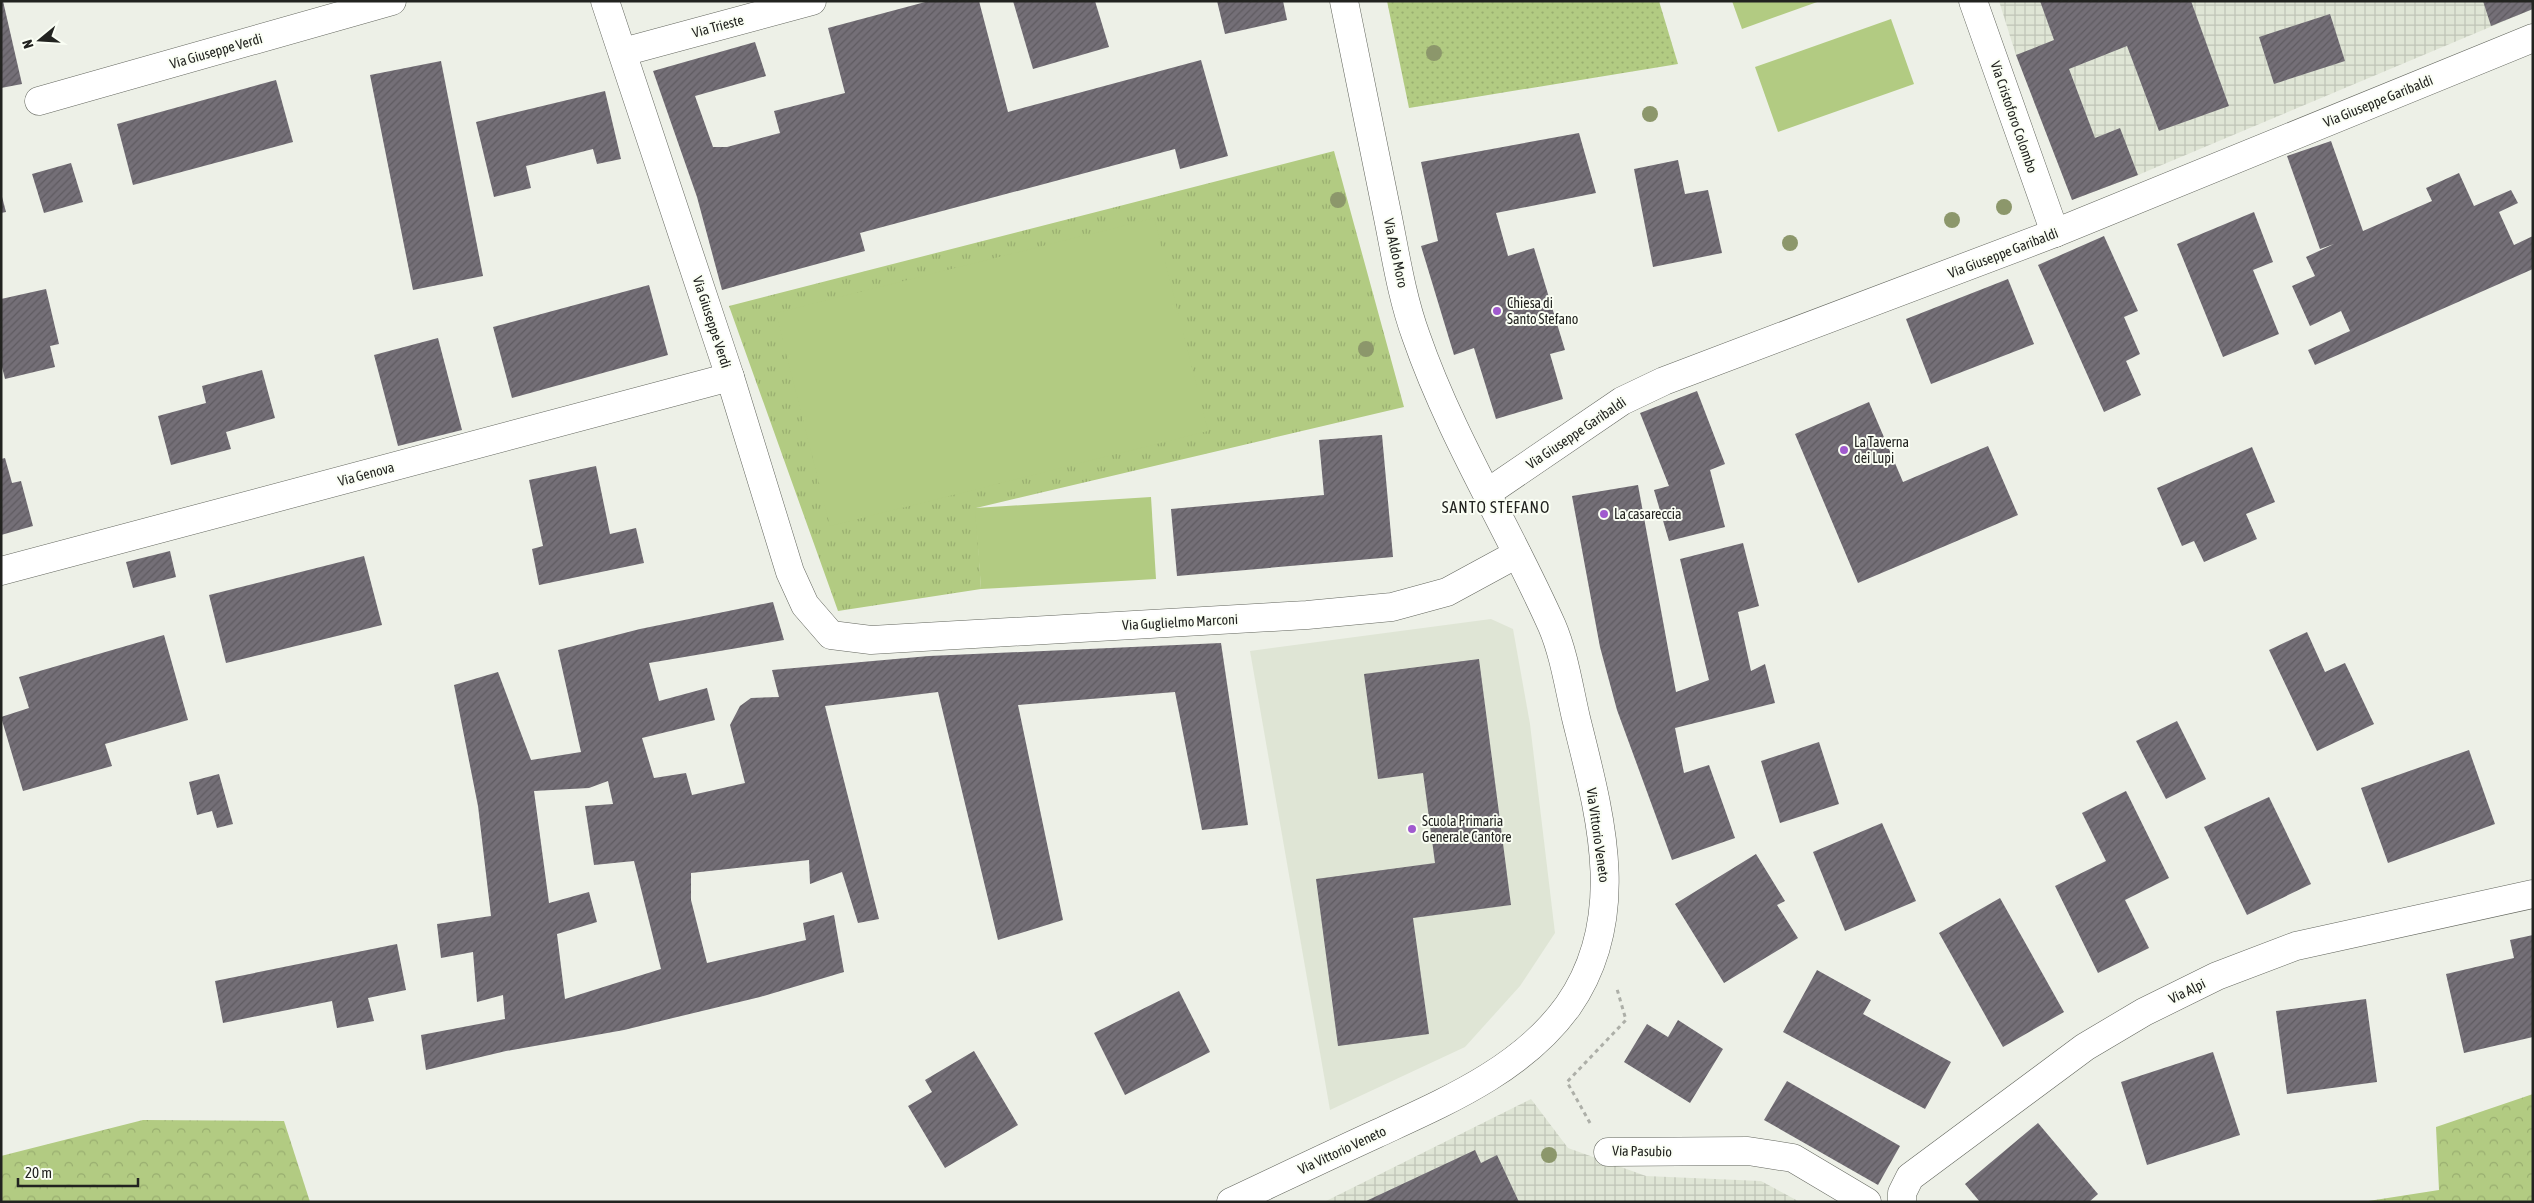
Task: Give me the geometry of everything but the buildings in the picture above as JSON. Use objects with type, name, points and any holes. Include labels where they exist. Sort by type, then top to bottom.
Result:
[{"type":"street","name":"Via Giuseppe Verdi","points":[[39,101],[392,1]]},
{"type":"street","name":"Via Giuseppe Verdi","points":[[605,1],[624,52],[730,377],[790,572],[806,605],[830,635]]},
{"type":"street","name":"Via Trieste","points":[[624,52],[812,1]]},
{"type":"street","name":"Via Aldo Moro","points":[[1344,1],[1401,280],[1414,333],[1434,384],[1487,493]]},
{"type":"street","name":"Via Cristoforo Colombo","points":[[1973,1],[2055,233]]},
{"type":"street","name":"Via Giuseppe Garibaldi","points":[[1487,493],[1622,401],[1656,385],[2055,233],[2533,38]]},
{"type":"street","name":"Via Genova","points":[[1,571],[730,377]]},
{"type":"street","name":"Via Vittorio Veneto","points":[[1231,1202],[1467,1092],[1504,1067],[1537,1039],[1566,1008],[1589,972],[1601,935],[1606,883],[1600,831],[1588,770],[1554,631],[1487,493]]},
{"type":"street","name":"Via Guglielmo Marconi","points":[[830,635],[871,640],[1307,615],[1392,607],[1447,592],[1517,554]]},
{"type":"street","name":"Via Alpi","points":[[1902,1202],[1902,1193],[1910,1177],[2085,1047],[2144,1012],[2218,976],[2296,946],[2533,894]]},
{"type":"street","name":"Via Pasubio","points":[[1608,1152],[1748,1151],[1793,1158],[1867,1202]]},
{"type":"path","name":"Via Pasubio","points":[[1589,972],[1619,990],[1626,1020],[1566,1082],[1608,1152]]},
{"type":"shaded area","points":[[1999,1],[2533,1],[2533,9],[2138,175],[2072,200],[2016,55]]},
{"type":"shaded area","name":"Scuola Primaria Generale Cantore","points":[[1491,619],[1513,629],[1530,724],[1555,933],[1520,986],[1465,1047],[1330,1110],[1250,651]]},
{"type":"shaded area","points":[[1531,1099],[1568,1148],[1646,1176],[1761,1181],[1800,1202],[1324,1202]]},
{"type":"green space","points":[[1387,1],[1659,1],[1678,64],[1409,108]]},
{"type":"green space","points":[[1732,1],[1820,1],[1742,29]]},
{"type":"green space","points":[[1891,19],[1914,84],[1778,132],[1755,67]]},
{"type":"green space","points":[[1334,151],[1404,407],[976,508],[981,589],[838,611],[729,306]]},
{"type":"green space","points":[[1154,218],[1208,431],[830,526],[776,313]]},
{"type":"green space","points":[[1151,497],[1156,579],[981,589],[975,508]]},
{"type":"green space","points":[[2533,1094],[2533,1202],[2362,1202],[2439,1190],[2436,1127]]},
{"type":"green space","points":[[143,1120],[284,1121],[310,1202],[1,1202],[1,1156]]},
{"type":"place","name":"Chiesa di Santo Stefano","points":[[1497,311]]},
{"type":"place","name":"La Taverna dei Lupi","points":[[1844,450]]},
{"type":"place","name":"La casareccia","points":[[1604,514]]},
{"type":"place","name":"Scuola Primaria Generale Cantore","points":[[1412,829]]},
{"type":"district","name":"SANTO STEFANO","points":[[1496,507]]}]
